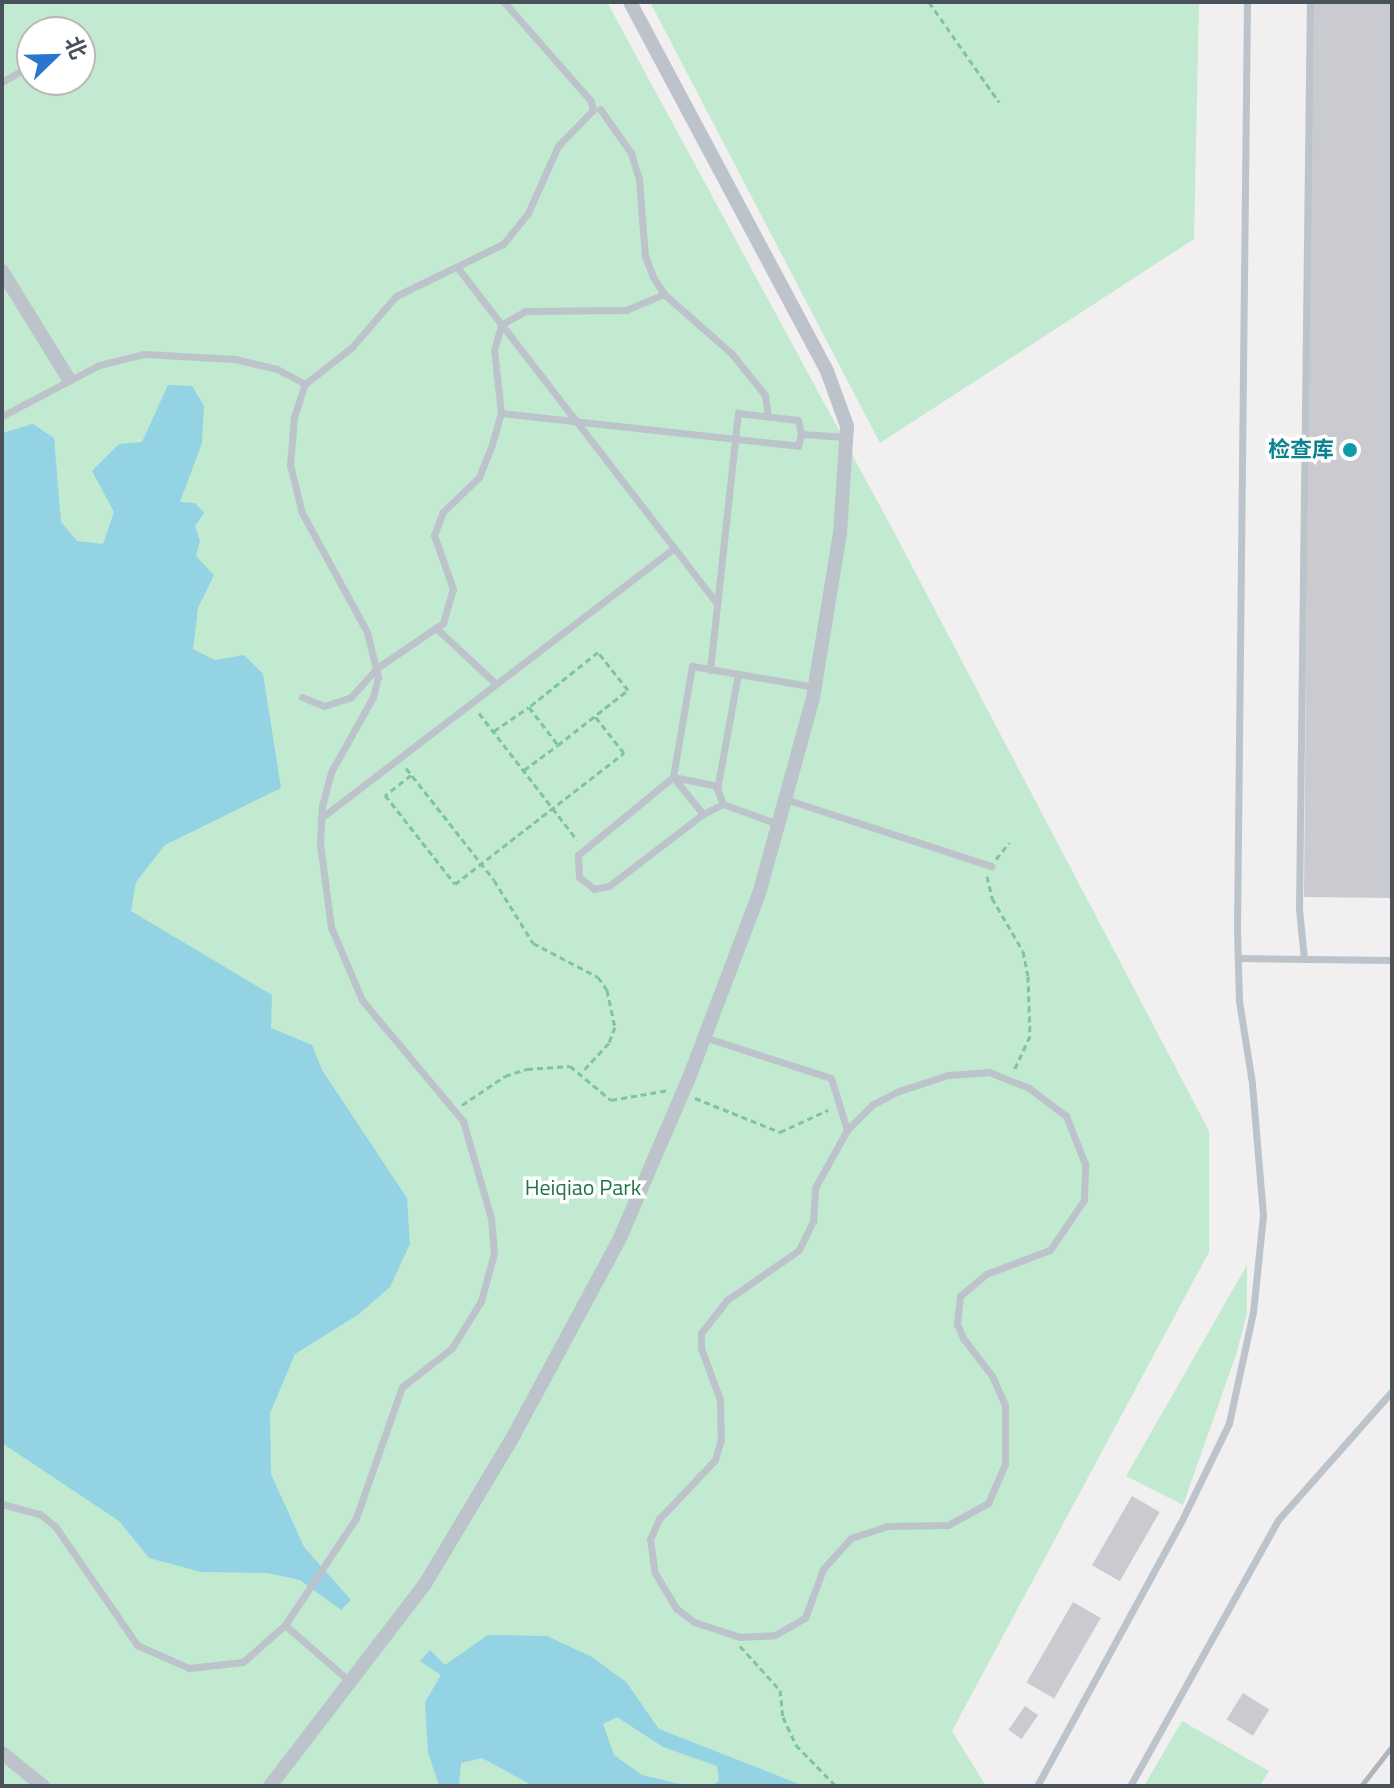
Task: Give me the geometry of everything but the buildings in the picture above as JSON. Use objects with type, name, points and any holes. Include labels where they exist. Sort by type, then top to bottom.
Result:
[{"type":"street","points":[[270,1786],[425,1584],[514,1435],[620,1238],[682,1093],[759,894],[815,687],[840,534],[846,437],[827,371],[630,2]]},
{"type":"street","points":[[2,271],[68,378]]},
{"type":"street","points":[[2,1753],[43,1786]]},
{"type":"lane","points":[[2,1504],[40,1514],[55,1526],[122,1629],[137,1645],[165,1661],[189,1668],[229,1666],[263,1648],[308,1595],[334,1556],[374,1478],[402,1387],[452,1348],[481,1301],[490,1272],[491,1218],[474,1152],[456,1110],[362,1000],[345,966],[324,885],[321,818],[331,772],[373,697],[377,668],[367,632],[294,493],[292,435],[305,384],[352,347],[396,296],[489,253],[517,230],[558,146],[583,125],[593,110],[591,101],[504,2]]},
{"type":"lane","points":[[1037,1786],[1182,1520],[1229,1423],[1253,1312],[1263,1215],[1238,958],[1247,2]]},
{"type":"lane","points":[[1304,959],[1299,909],[1310,2]]},
{"type":"lane","points":[[600,109],[631,153],[639,180],[645,256],[664,294],[732,354],[765,395],[768,417]]},
{"type":"lane","points":[[457,267],[717,603]]},
{"type":"lane","points":[[302,697],[324,706],[351,697],[377,668],[436,628],[449,610],[453,589],[434,535],[437,523],[479,477],[501,413],[494,350],[501,325],[525,311],[626,310],[664,294]]},
{"type":"lane","points":[[2,416],[68,378],[144,354],[194,354],[277,369],[305,384]]},
{"type":"lane","points":[[501,413],[577,422],[735,439],[798,446],[801,434],[798,420],[738,413],[735,439],[717,603],[710,670]]},
{"type":"lane","points":[[801,434],[846,437]]},
{"type":"lane","points":[[321,818],[674,548]]},
{"type":"lane","points":[[436,628],[496,684]]},
{"type":"lane","points":[[778,824],[723,804],[703,814],[609,886],[594,889],[579,877],[575,863],[584,849],[673,777],[692,666],[815,687]]},
{"type":"lane","points":[[723,804],[718,786],[738,674]]},
{"type":"lane","points":[[673,777],[718,786]]},
{"type":"lane","points":[[673,777],[703,814]]},
{"type":"lane","points":[[785,799],[991,866]]},
{"type":"lane","points":[[1238,958],[1392,960]]},
{"type":"lane","points":[[704,1037],[831,1078],[847,1130]]},
{"type":"lane","points":[[989,1072],[1011,1079],[1066,1116],[1079,1145],[1086,1184],[1077,1217],[1050,1250],[986,1274],[960,1296],[957,1324],[963,1338],[992,1376],[1005,1405],[1006,1442],[999,1486],[988,1503],[948,1525],[887,1526],[851,1538],[823,1569],[805,1618],[775,1635],[740,1637],[694,1622],[676,1608],[655,1573],[650,1539],[659,1519],[715,1460],[721,1439],[720,1400],[701,1348],[701,1333],[727,1300],[799,1250],[813,1221],[815,1188],[847,1130],[883,1098],[928,1081],[989,1072]]},
{"type":"lane","points":[[1130,1786],[1278,1520],[1392,1391]]},
{"type":"lane","points":[[285,1625],[351,1683]]},
{"type":"path","points":[[929,2],[999,102]]},
{"type":"path","points":[[494,731],[598,652],[628,690],[524,770]]},
{"type":"path","points":[[472,703],[584,849]]},
{"type":"path","points":[[529,707],[558,745]]},
{"type":"path","points":[[411,775],[385,795],[455,884],[624,753],[595,716]]},
{"type":"path","points":[[398,759],[481,863],[533,943],[598,977],[607,990],[615,1027],[609,1043],[582,1072]]},
{"type":"path","points":[[1009,843],[991,866],[986,880],[992,898],[1023,951],[1030,999],[1030,1036],[1011,1079]]},
{"type":"path","points":[[456,1110],[483,1088],[527,1069],[570,1066],[582,1072],[598,1094],[611,1100],[664,1089],[682,1093],[780,1132],[839,1105]]},
{"type":"path","points":[[740,1637],[747,1659],[780,1690],[783,1717],[796,1745],[836,1786]]},
{"type":"green space","name":"Heiqiao Park","points":[[2,2],[607,2],[894,532],[1209,1131],[1209,1252],[952,1731],[986,1786],[2,1786]]},
{"type":"green space","points":[[650,2],[1199,2],[1194,239],[880,443]]},
{"type":"green space","points":[[1247,1265],[1247,1314],[1236,1355],[1183,1505],[1126,1476]]},
{"type":"green space","points":[[1182,1721],[1269,1771],[1260,1786],[1144,1786]]},
{"type":"water","points":[[168,385],[192,386],[204,406],[202,443],[180,502],[195,503],[204,513],[195,526],[200,541],[196,556],[214,575],[198,608],[193,649],[215,660],[244,655],[263,674],[281,788],[165,845],[136,882],[131,911],[272,995],[271,1028],[312,1045],[322,1070],[407,1198],[410,1244],[390,1287],[359,1314],[295,1354],[270,1413],[271,1474],[304,1547],[351,1600],[341,1610],[300,1580],[268,1573],[201,1572],[149,1558],[119,1521],[2,1443],[2,433],[33,424],[54,438],[61,522],[77,541],[103,544],[114,512],[92,471],[119,444],[142,442]]},
{"type":"water","points":[[488,1635],[547,1636],[592,1657],[626,1682],[659,1729],[804,1786],[712,1786],[719,1781],[717,1766],[663,1747],[617,1717],[603,1724],[614,1755],[642,1775],[688,1786],[533,1786],[482,1758],[461,1763],[459,1786],[439,1786],[428,1752],[425,1702],[441,1675],[420,1661],[430,1650],[445,1665]]},
{"type":"railway","points":[[1361,1786],[1392,1746]]},
{"type":"place","name":"检查库","points":[[1350,450]]}]
